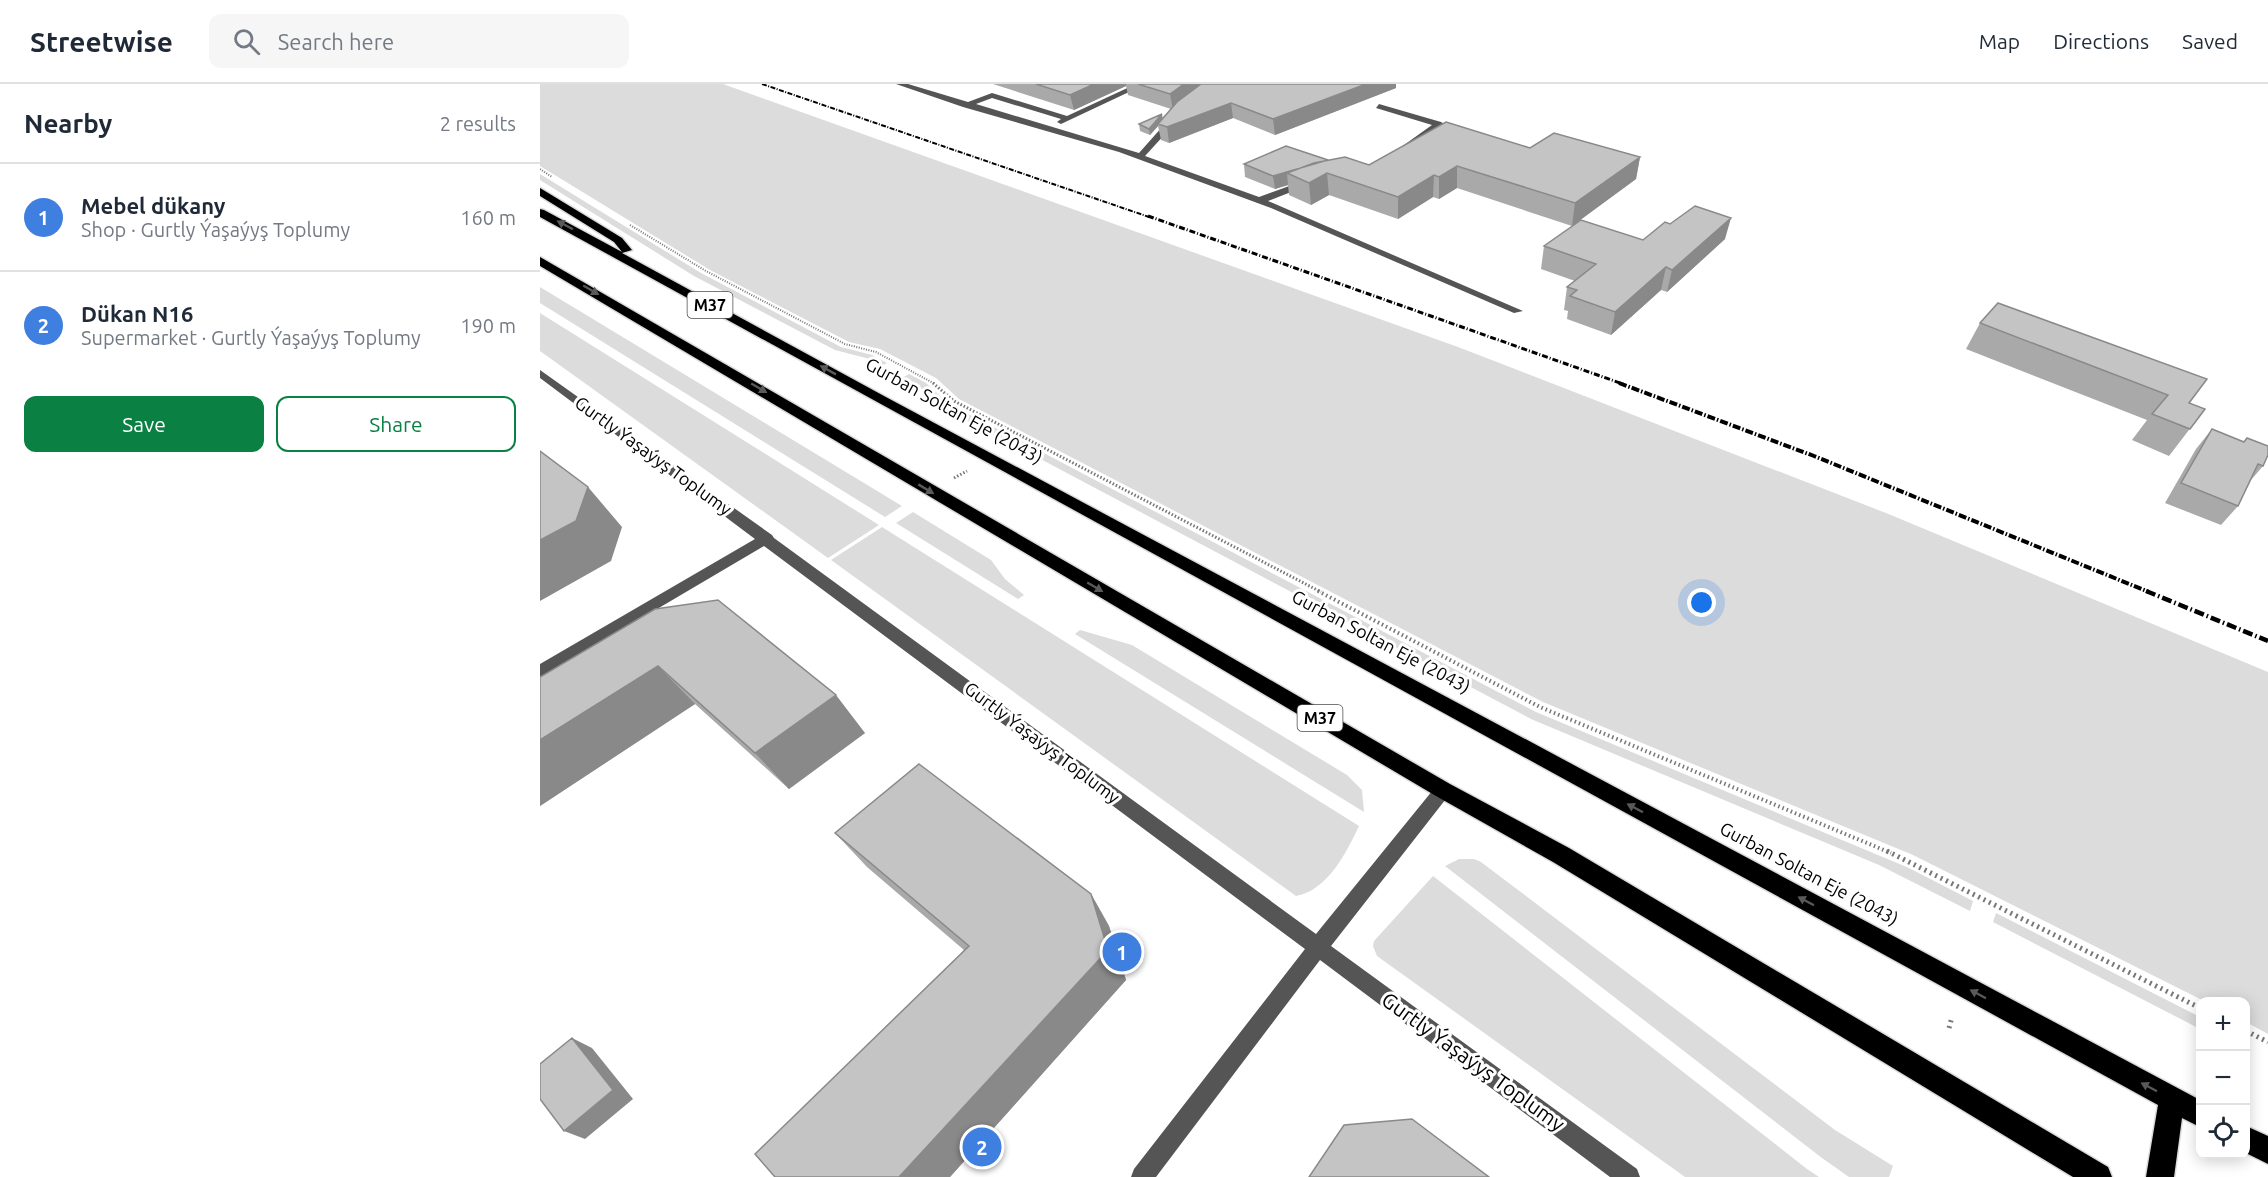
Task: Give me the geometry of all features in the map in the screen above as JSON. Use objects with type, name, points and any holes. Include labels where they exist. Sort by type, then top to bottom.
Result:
[{"type":"highway","points":[[540,191],[618,240],[642,267]]},
{"type":"highway","name":"Gurban Soltan Eje (2043)","points":[[540,212],[908,415],[2196,1112]]},
{"type":"highway","name":"M37","points":[[540,261],[1443,790],[1561,855],[2098,1177]]},
{"type":"highway","points":[[2160,1177],[2172,1099]]},
{"type":"highway","points":[[2250,1141],[2268,1151]]},
{"type":"street","points":[[900,84],[1140,157],[1258,201],[1518,311]]},
{"type":"street","points":[[1115,84],[1132,89]]},
{"type":"street","points":[[1048,129],[1142,84]]},
{"type":"street","points":[[966,105],[992,95],[1069,119]]},
{"type":"street","points":[[1378,106],[1457,131]]},
{"type":"street","points":[[1140,157],[1173,120],[1177,111]]},
{"type":"street","points":[[1395,156],[1438,124]]},
{"type":"street","points":[[1258,201],[1313,180]]},
{"type":"street","name":"Gurtly Ýaşaýyş Toplumy","points":[[540,373],[767,538],[1629,1177]]},
{"type":"street","points":[[540,672],[767,538]]},
{"type":"street","points":[[1142,1177],[1318,947],[1443,790]]},
{"type":"path","points":[[540,170],[560,182]]},
{"type":"path","points":[[628,224],[705,271],[845,344],[876,352],[931,381],[954,401],[1540,707],[1902,857],[2196,1006]]},
{"type":"path","points":[[954,478],[967,471]]},
{"type":"path","points":[[1949,1028],[1952,1017]]},
{"type":"path","points":[[2250,1033],[2268,1042]]},
{"type":"shaded area","points":[[540,84],[723,84],[1458,347],[1886,513],[2268,672],[2268,1034],[2250,1024],[2250,997],[2196,997],[1913,855],[1543,702],[959,399],[936,378],[880,349],[849,342],[710,270],[540,166]]},
{"type":"shaded area","points":[[540,174],[701,273],[841,347],[872,355],[887,363],[881,366],[866,358],[835,350],[694,276],[540,180]]},
{"type":"shaded area","points":[[540,287],[902,506],[885,517],[540,303]]},
{"type":"shaded area","points":[[540,313],[879,525],[828,558],[540,351]]},
{"type":"shaded area","points":[[909,374],[926,383],[949,404],[1011,436],[1005,441],[942,407],[920,387],[902,378]]},
{"type":"shaded area","points":[[1021,441],[1536,712],[1909,868],[1973,901],[1970,911],[1879,865],[1531,719],[1014,445]]},
{"type":"shaded area","points":[[913,512],[991,560],[1005,579],[1024,595],[1018,599],[896,523]]},
{"type":"shaded area","points":[[882,527],[1359,826],[1335,869],[1318,886],[1296,896],[831,560]]},
{"type":"shaded area","points":[[1080,630],[1132,645],[1347,775],[1362,790],[1364,812],[1075,634]]},
{"type":"shaded area","points":[[1459,859],[1474,859],[1481,862],[1835,1130],[1893,1166],[1889,1177],[1849,1177],[1822,1158],[1445,866]]},
{"type":"shaded area","points":[[1433,876],[1819,1177],[1685,1177],[1377,956],[1373,946],[1374,941]]},
{"type":"shaded area","points":[[1996,913],[2196,1015],[2196,1027],[1993,922]]},
{"type":"building","points":[[1036,84],[1094,84],[1070,95]]},
{"type":"building","points":[[1138,84],[1184,84],[1170,94]]},
{"type":"building","points":[[1201,84],[1366,84],[1273,119],[1231,103],[1167,127],[1158,124],[1177,102]]},
{"type":"building","points":[[1162,114],[1149,129],[1139,124]]},
{"type":"building","points":[[1446,122],[1530,148],[1554,133],[1640,157],[1575,203],[1457,166],[1439,177],[1434,175],[1398,197],[1327,173],[1309,183],[1287,173],[1314,163],[1345,157],[1369,165]]},
{"type":"building","points":[[1286,146],[1328,160],[1273,176],[1244,164]]},
{"type":"building","points":[[1695,206],[1731,218],[1672,270],[1666,267],[1615,312],[1570,296],[1577,290],[1567,287],[1596,264],[1544,246],[1581,220],[1643,240],[1665,222],[1670,224]]},
{"type":"building","points":[[1998,303],[2207,379],[2189,403],[2205,409],[2190,429],[2152,414],[2168,395],[1980,323]]},
{"type":"building","points":[[2212,429],[2244,442],[2247,438],[2268,446],[2268,455],[2263,466],[2258,464],[2238,506],[2181,483]]},
{"type":"building","points":[[540,451],[588,487],[576,521],[540,540]]},
{"type":"building","points":[[718,600],[836,695],[755,753],[658,666],[540,740],[540,677],[655,609]]},
{"type":"building","points":[[919,764],[1091,894],[1108,950],[899,1177],[775,1177],[755,1154],[969,946],[835,833]]},
{"type":"building","points":[[572,1038],[613,1090],[564,1131],[540,1099],[540,1064]]},
{"type":"building","points":[[1412,1119],[1489,1177],[1309,1177],[1344,1125]]},
{"type":"railway","points":[[762,84],[1152,218]]},
{"type":"railway","points":[[1148,216],[1623,384]]},
{"type":"railway","points":[[1619,383],[1814,456],[2149,592]]},
{"type":"railway","points":[[2146,591],[2268,641]]},
{"type":"place","name":"Mebel dükany","points":[[1122,952]]},
{"type":"place","name":"Dükan N16","points":[[982,1147]]}]
